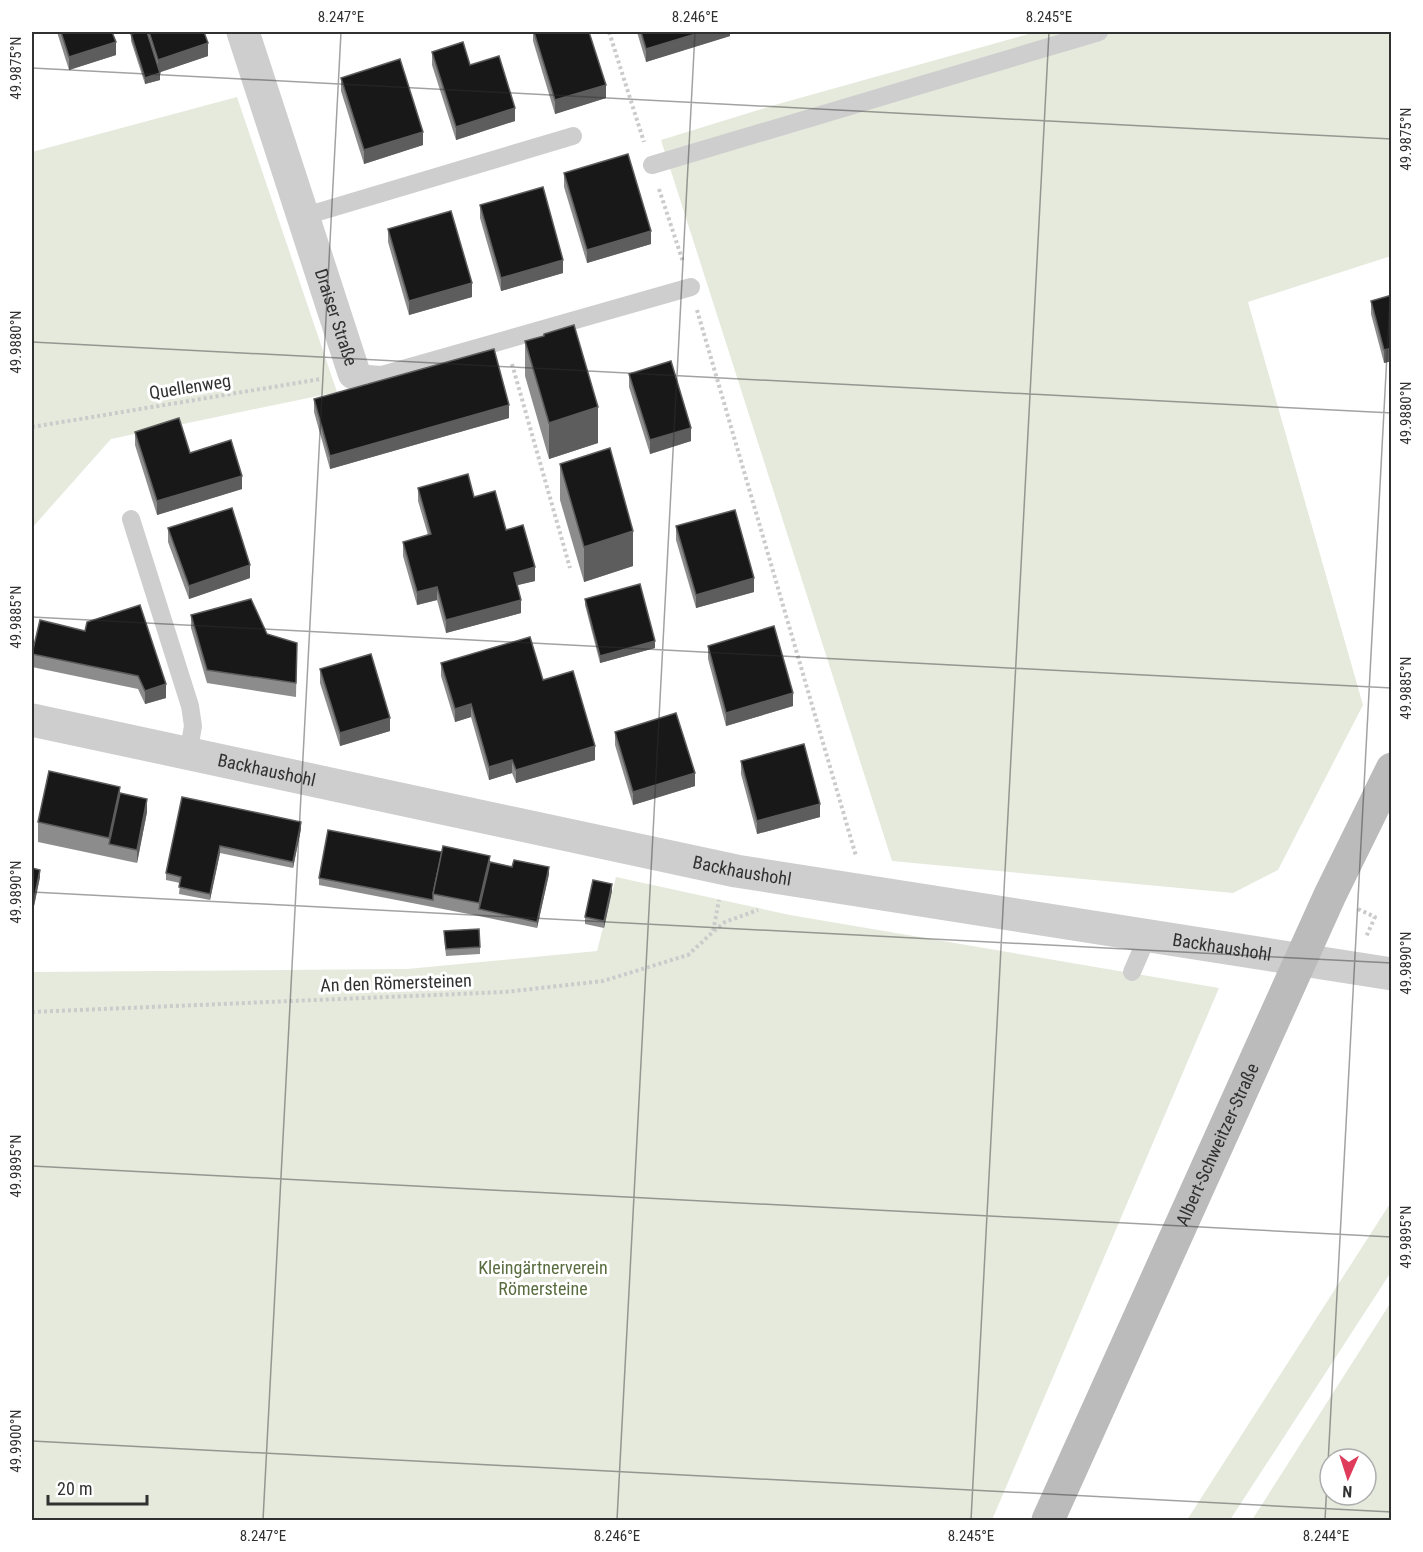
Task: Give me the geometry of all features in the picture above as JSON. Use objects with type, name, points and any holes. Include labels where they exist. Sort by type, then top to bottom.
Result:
[{"type":"street","name":"Draiser Straße","points":[[243,32],[305,216],[354,373]]},
{"type":"street","name":"Backhaushohl","points":[[32,720],[696,863],[866,893],[1301,958],[1392,974]]},
{"type":"street","name":"Albert-Schweitzer-Straße","points":[[1048,1521],[1301,958],[1392,769]]},
{"type":"lane","points":[[652,165],[1099,32]]},
{"type":"lane","points":[[305,216],[573,136]]},
{"type":"lane","name":"Draiser Straße","points":[[354,373],[382,375],[691,287]]},
{"type":"lane","points":[[131,519],[190,706],[193,726],[188,755]]},
{"type":"lane","points":[[1132,972],[1148,935]]},
{"type":"path","points":[[609,32],[691,287],[866,893]]},
{"type":"path","points":[[505,340],[570,568]]},
{"type":"path","name":"Quellenweg","points":[[32,427],[354,373]]},
{"type":"path","points":[[714,932],[720,897]]},
{"type":"path","name":"An den Römersteinen","points":[[32,1012],[505,992],[603,981],[688,954],[725,922],[763,908]]},
{"type":"green space","points":[[1036,32],[1391,32],[1391,256],[1248,302],[1363,705],[1278,870],[1233,893],[892,861],[661,140],[771,106]]},
{"type":"green space","points":[[237,97],[337,392],[111,439],[32,528],[32,152]]},
{"type":"green space","name":"Kleingärtnerverein Römersteine","points":[[616,877],[790,915],[1219,988],[992,1520],[32,1520],[32,972],[407,969],[597,951]]},
{"type":"green space","points":[[1391,1202],[1391,1272],[1230,1520],[1187,1520]]},
{"type":"green space","points":[[1391,1302],[1391,1520],[1252,1520]]},
{"type":"building","points":[[61,32],[112,32],[116,42],[69,57]]},
{"type":"building","points":[[147,32],[160,73],[145,78],[131,34]]},
{"type":"building","points":[[149,32],[204,32],[208,43],[158,60]]},
{"type":"building","points":[[534,32],[589,32],[606,85],[555,100]]},
{"type":"building","points":[[641,32],[702,32],[646,49]]},
{"type":"building","points":[[463,42],[470,65],[499,56],[515,108],[456,127],[432,52]]},
{"type":"building","points":[[400,59],[423,132],[364,150],[341,78]]},
{"type":"building","points":[[628,154],[651,231],[587,250],[564,173]]},
{"type":"building","points":[[543,187],[563,260],[501,278],[480,205]]},
{"type":"building","points":[[451,211],[472,283],[409,301],[388,229]]},
{"type":"building","points":[[1392,295],[1392,348],[1384,350],[1371,301]]},
{"type":"building","points":[[574,325],[598,407],[549,423],[525,341]]},
{"type":"building","points":[[494,349],[509,405],[330,456],[314,399]]},
{"type":"building","points":[[671,361],[691,428],[650,440],[629,374]]},
{"type":"building","points":[[179,418],[190,453],[231,440],[242,476],[157,501],[135,432]]},
{"type":"building","points":[[610,448],[633,531],[584,547],[560,464]]},
{"type":"building","points":[[468,474],[474,497],[495,491],[506,530],[523,525],[535,567],[514,573],[521,600],[446,620],[437,587],[417,592],[403,542],[431,534],[418,488]]},
{"type":"building","points":[[232,508],[250,565],[189,586],[168,528]]},
{"type":"building","points":[[735,510],[754,578],[696,595],[676,526]]},
{"type":"building","points":[[640,584],[655,641],[600,656],[585,599]]},
{"type":"building","points":[[251,599],[267,634],[297,643],[296,683],[207,670],[191,615]]},
{"type":"building","points":[[140,605],[166,684],[145,691],[138,676],[32,654],[40,620],[85,631],[87,622]]},
{"type":"building","points":[[774,626],[793,693],[726,713],[708,646]]},
{"type":"building","points":[[530,637],[543,680],[573,671],[595,746],[516,770],[512,760],[489,767],[471,704],[455,709],[441,663]]},
{"type":"building","points":[[371,654],[390,718],[340,733],[320,669]]},
{"type":"building","points":[[676,713],[695,773],[633,792],[615,732]]},
{"type":"building","points":[[804,744],[820,804],[757,821],[741,761]]},
{"type":"building","points":[[49,771],[120,787],[109,838],[38,822]]},
{"type":"building","points":[[120,793],[147,799],[137,850],[109,844]]},
{"type":"building","points":[[182,797],[301,822],[293,862],[220,846],[210,894],[179,887],[181,877],[166,873]]},
{"type":"building","points":[[328,830],[442,852],[433,900],[319,878]]},
{"type":"building","points":[[443,846],[490,856],[479,903],[433,894]]},
{"type":"building","points":[[514,860],[549,867],[537,922],[479,909],[490,862],[512,867]]},
{"type":"building","points":[[32,868],[40,870],[34,899],[32,899]]},
{"type":"building","points":[[593,880],[612,884],[604,921],[585,917]]},
{"type":"building","points":[[479,929],[480,947],[446,949],[444,931]]}]
